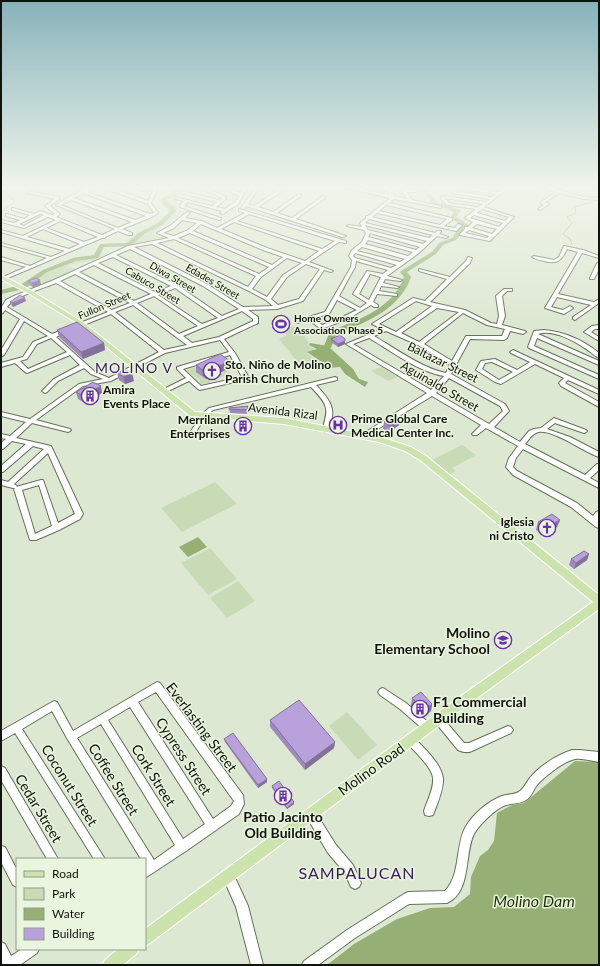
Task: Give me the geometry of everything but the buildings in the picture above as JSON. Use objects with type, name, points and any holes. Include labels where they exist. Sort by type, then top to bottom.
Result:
[{"type":"main road","name":"Avenida Rizal","points":[[2,279],[24,288],[82,324],[187,410],[203,416],[284,422],[398,445],[416,453],[599,602]]},
{"type":"main road","name":"Molino Road","points":[[146,937],[427,727],[599,602]]},
{"type":"main road","points":[[110,965],[130,950]]},
{"type":"street","points":[[5,232],[70,250]]},
{"type":"street","points":[[24,237],[34,232]]},
{"type":"street","points":[[53,232],[84,244]]},
{"type":"street","points":[[91,232],[103,237]]},
{"type":"street","points":[[2,279],[114,232]]},
{"type":"street","points":[[125,232],[130,234]]},
{"type":"street","points":[[162,232],[159,234],[174,238],[259,276]]},
{"type":"street","points":[[109,380],[93,373],[52,336],[23,318],[3,309],[8,301],[24,288],[56,281],[130,246],[174,238],[188,232]]},
{"type":"street","points":[[192,232],[271,266]]},
{"type":"street","points":[[226,232],[322,269],[331,271]]},
{"type":"street","points":[[267,232],[322,251]]},
{"type":"street","points":[[309,232],[344,242]]},
{"type":"street","points":[[332,232],[344,236]]},
{"type":"street","points":[[298,321],[327,313],[353,267],[354,259],[351,256],[354,251],[362,245],[366,238],[367,232]]},
{"type":"street","points":[[374,232],[423,246]]},
{"type":"street","points":[[398,232],[430,240]]},
{"type":"street","points":[[310,318],[321,327],[342,320],[360,310],[370,303],[384,276],[417,252],[438,232]]},
{"type":"street","points":[[440,232],[446,237]]},
{"type":"street","points":[[480,232],[493,236],[497,232]]},
{"type":"street","points":[[366,238],[417,252]]},
{"type":"street","points":[[268,299],[284,276],[306,263],[337,241]]},
{"type":"street","points":[[152,242],[249,289],[268,299],[277,307]]},
{"type":"street","points":[[1,244],[51,258]]},
{"type":"street","points":[[362,245],[408,258]]},
{"type":"street","name":"Edades Street","points":[[130,246],[206,285],[256,318],[256,322],[220,338]]},
{"type":"street","points":[[534,257],[554,261],[561,259],[566,247],[599,257]]},
{"type":"street","points":[[354,251],[400,264]]},
{"type":"street","points":[[570,308],[564,312],[547,311],[581,251]]},
{"type":"street","name":"Diwa Street","points":[[113,254],[175,286],[222,318]]},
{"type":"street","points":[[249,289],[259,276],[271,266],[288,256]]},
{"type":"street","points":[[1,258],[30,267]]},
{"type":"street","points":[[427,302],[468,262],[470,258]]},
{"type":"street","points":[[354,259],[392,270]]},
{"type":"street","name":"Cabuco Street","points":[[94,263],[154,294],[201,326]]},
{"type":"street","points":[[592,278],[599,264]]},
{"type":"street","points":[[193,268],[199,266]]},
{"type":"street","points":[[179,336],[243,309],[277,307],[301,300],[322,269]]},
{"type":"street","points":[[421,270],[451,279]]},
{"type":"street","points":[[182,273],[188,271]]},
{"type":"street","points":[[75,272],[134,303],[191,345]]},
{"type":"street","points":[[376,306],[356,294],[369,272],[400,280]]},
{"type":"street","points":[[56,281],[112,312],[163,352]]},
{"type":"street","points":[[380,284],[397,287]]},
{"type":"street","name":"Fullon Street","points":[[1,365],[25,358],[35,343],[175,286]]},
{"type":"street","points":[[498,327],[502,316],[499,296],[506,290],[510,290]]},
{"type":"street","points":[[376,292],[395,295]]},
{"type":"street","points":[[555,295],[597,303]]},
{"type":"street","points":[[336,297],[360,310]]},
{"type":"street","points":[[453,364],[420,344],[376,324],[415,299],[436,306],[463,311],[489,324],[523,332]]},
{"type":"street","points":[[574,318],[597,303]]},
{"type":"street","points":[[398,333],[436,306]]},
{"type":"street","points":[[420,344],[463,311]]},
{"type":"street","points":[[1,355],[23,318]]},
{"type":"street","points":[[598,326],[587,333],[599,339]]},
{"type":"street","points":[[370,336],[386,329]]},
{"type":"street","points":[[361,437],[432,393],[448,375],[468,337],[504,338],[508,329]]},
{"type":"street","points":[[578,369],[590,360],[599,356],[590,348],[559,334],[539,331],[535,335],[531,348],[578,369],[599,377]]},
{"type":"street","points":[[535,335],[599,363]]},
{"type":"street","name":"Aguinaldo Street","points":[[370,336],[349,344],[488,426],[599,486]]},
{"type":"street","name":"Baltazar Street","points":[[370,336],[425,368],[448,375],[503,405],[506,408],[506,411],[488,426]]},
{"type":"street","points":[[1,447],[30,421],[81,385],[109,380],[136,368],[163,352],[220,338],[232,353],[246,378],[200,388],[179,368],[232,353]]},
{"type":"street","points":[[513,352],[599,392]]},
{"type":"street","points":[[16,360],[27,371],[70,353]]},
{"type":"street","points":[[516,372],[493,360],[483,362],[479,370],[497,382],[501,382],[535,362]]},
{"type":"street","points":[[45,391],[56,380],[84,365]]},
{"type":"street","points":[[568,377],[562,382],[563,385],[599,406]]},
{"type":"street","points":[[164,391],[189,379]]},
{"type":"street","points":[[191,436],[203,416],[211,409],[335,379]]},
{"type":"street","points":[[312,384],[331,407],[331,416],[325,430]]},
{"type":"street","points":[[1,414],[68,430]]},
{"type":"street","points":[[543,429],[554,420],[584,431]]},
{"type":"street","points":[[475,434],[488,426]]},
{"type":"street","points":[[599,455],[557,434],[543,429],[535,430],[511,458],[509,467],[515,473],[574,505],[596,523],[599,514]]},
{"type":"street","points":[[1,436],[49,448],[79,514],[56,528],[33,538],[18,489],[10,484],[1,482]]},
{"type":"street","points":[[1,470],[32,443]]},
{"type":"street","points":[[10,484],[49,448]]},
{"type":"street","points":[[585,479],[599,466]]},
{"type":"street","points":[[18,489],[41,482],[56,528]]},
{"type":"street","name":"Everlasting Street","points":[[71,737],[157,686],[239,799],[239,804],[235,810],[212,826]]},
{"type":"street","points":[[383,692],[403,706],[427,727]]},
{"type":"street","name":"Cypress Street","points":[[132,701],[212,826]]},
{"type":"street","name":"Coffee Street","points":[[16,727],[54,705],[71,737],[142,858]]},
{"type":"street","name":"Cork Street","points":[[102,718],[182,847]]},
{"type":"street","points":[[438,720],[461,747],[465,748],[469,748],[508,730]]},
{"type":"street","points":[[1,736],[16,727]]},
{"type":"street","name":"Coconut Street","points":[[16,727],[99,858]]},
{"type":"street","points":[[410,740],[426,758],[438,777],[435,795],[429,811]]},
{"type":"street","points":[[308,965],[351,934],[408,898],[447,897],[452,893],[459,882],[469,831],[486,814],[500,802],[520,798],[526,793],[533,783],[551,767],[570,755],[579,754],[599,757]]},
{"type":"street","name":"Cedar Street","points":[[1,771],[52,858]]},
{"type":"street","points":[[310,814],[332,849],[349,869],[356,883]]},
{"type":"street","points":[[149,870],[212,826]]},
{"type":"street","points":[[1,851],[16,879]]},
{"type":"street","points":[[228,875],[242,906],[257,965]]},
{"type":"street","points":[[1,948],[9,965],[32,950]]},
{"type":"green space","points":[[138,232],[154,232],[151,234],[168,238],[134,243],[127,247],[106,245],[103,246],[102,256],[99,258],[68,266],[75,269],[45,284],[36,279],[25,287],[23,286],[42,272],[70,259],[82,256],[96,256],[98,246],[108,243],[124,243]]},
{"type":"green space","points":[[297,326],[309,343],[308,345],[315,349],[306,353],[317,361],[299,364],[279,339],[287,335],[281,329]]},
{"type":"green space","points":[[221,360],[231,368],[228,370],[232,375],[211,379],[210,383],[200,384],[200,381],[186,370]]},
{"type":"green space","points":[[381,367],[398,377],[388,381],[371,371]]},
{"type":"green space","points":[[462,445],[476,455],[452,468],[456,471],[448,476],[430,461]]},
{"type":"green space","points":[[215,482],[237,504],[182,532],[161,508]]},
{"type":"green space","points":[[210,548],[237,579],[208,595],[181,563]]},
{"type":"green space","points":[[238,581],[255,601],[227,618],[210,598]]},
{"type":"green space","points":[[347,712],[377,745],[358,760],[329,726]]},
{"type":"water","points":[[310,343],[328,346],[353,369],[359,379],[368,382],[365,387],[345,374],[340,367],[328,368],[324,366],[323,363],[307,352],[317,349],[309,345]]},
{"type":"water","points":[[198,537],[207,547],[188,557],[179,547]]},
{"type":"water","name":"Molino Dam","points":[[575,761],[599,762],[599,965],[327,965],[354,944],[397,919],[430,908],[454,907],[470,894],[471,877],[480,856],[488,850],[494,841],[497,813],[512,805],[524,803]]},
{"type":"waterway","points":[[1,292],[22,287],[45,271],[75,259],[96,257],[102,245],[129,245],[144,232]]},
{"type":"waterway","points":[[328,346],[333,333],[367,319],[388,305],[397,297],[404,287],[408,277],[403,272],[434,253],[441,244],[454,239],[460,232]]},
{"type":"waterway","points":[[565,232],[563,234],[570,239],[572,244]]},
{"type":"place","name":"Home Owners Association Phase 5","points":[[281,324]]},
{"type":"place","name":"Sto. Niño de Molino Parish Church","points":[[212,371]]},
{"type":"place","name":"Amira Events Place","points":[[90,396]]},
{"type":"place","name":"Prime Global Care Medical Center Inc.","points":[[338,425]]},
{"type":"place","name":"Merriland Enterprises","points":[[243,426]]},
{"type":"place","name":"Iglesia ni Cristo","points":[[547,528]]},
{"type":"place","name":"Molino Elementary School","points":[[503,640]]},
{"type":"place","name":"F1 Commercial Building","points":[[420,709]]},
{"type":"place","name":"Patio Jacinto Old Building","points":[[283,796]]},
{"type":"district","name":"MOLINO V","points":[[134,367]]},
{"type":"district","name":"SAMPALUCAN","points":[[357,872]]}]
